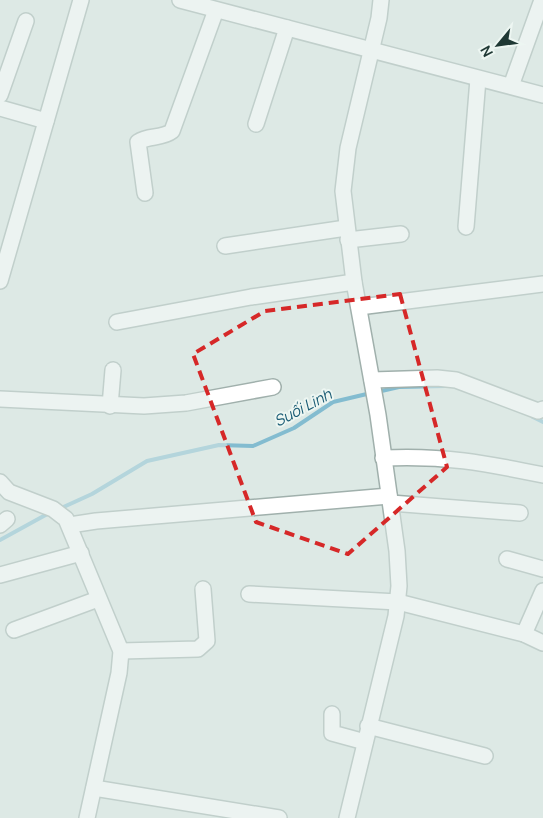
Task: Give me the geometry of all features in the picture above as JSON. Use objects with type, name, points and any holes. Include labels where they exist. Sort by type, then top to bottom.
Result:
[{"type":"street","points":[[0,281],[82,0]]},
{"type":"street","points":[[180,0],[209,5],[372,51],[543,95]]},
{"type":"street","points":[[347,818],[398,602],[398,551],[378,415],[354,282],[347,234],[344,191],[348,148],[380,18],[381,0]]},
{"type":"street","points":[[511,86],[542,0]]},
{"type":"street","points":[[145,193],[138,142],[148,137],[168,135],[172,131],[209,5]]},
{"type":"street","points":[[0,95],[26,21]]},
{"type":"street","points":[[256,124],[287,28]]},
{"type":"street","points":[[466,227],[478,78]]},
{"type":"street","points":[[0,108],[46,122]]},
{"type":"street","points":[[225,246],[347,234],[401,234]]},
{"type":"street","points":[[117,322],[251,297],[354,282]]},
{"type":"street","points":[[359,307],[543,284]]},
{"type":"street","points":[[110,406],[112,370]]},
{"type":"street","points":[[372,380],[436,378],[456,380],[538,411],[543,409]]},
{"type":"street","points":[[0,400],[110,406],[186,403],[274,387]]},
{"type":"street","points":[[383,458],[450,458],[543,475]]},
{"type":"street","points":[[0,482],[9,492],[53,509],[68,522],[98,599],[121,651],[119,673],[87,818]]},
{"type":"street","points":[[68,522],[390,500],[520,513]]},
{"type":"street","points":[[0,575],[81,553]]},
{"type":"street","points":[[507,559],[543,569]]},
{"type":"street","points":[[121,651],[198,649],[204,645],[207,641],[203,589]]},
{"type":"street","points":[[524,634],[543,590]]},
{"type":"street","points":[[249,594],[398,602],[524,634],[543,643]]},
{"type":"street","points":[[14,630],[98,599]]},
{"type":"street","points":[[332,714],[332,733],[365,742]]},
{"type":"street","points":[[368,726],[485,756]]},
{"type":"street","points":[[94,788],[279,818]]},
{"type":"highlighted area","points":[[400,294],[447,467],[348,554],[256,522],[193,354],[265,311]]},
{"type":"waterway","name":"Suối Linh","points":[[377,392],[399,387],[445,386]]},
{"type":"waterway","name":"Suối Linh","points":[[59,509],[92,494],[147,461],[219,445],[253,446],[294,428],[333,402],[371,393]]},
{"type":"waterway","name":"Suối Linh","points":[[533,417],[543,422]]},
{"type":"waterway","name":"Suối Linh","points":[[0,540],[51,512]]}]
